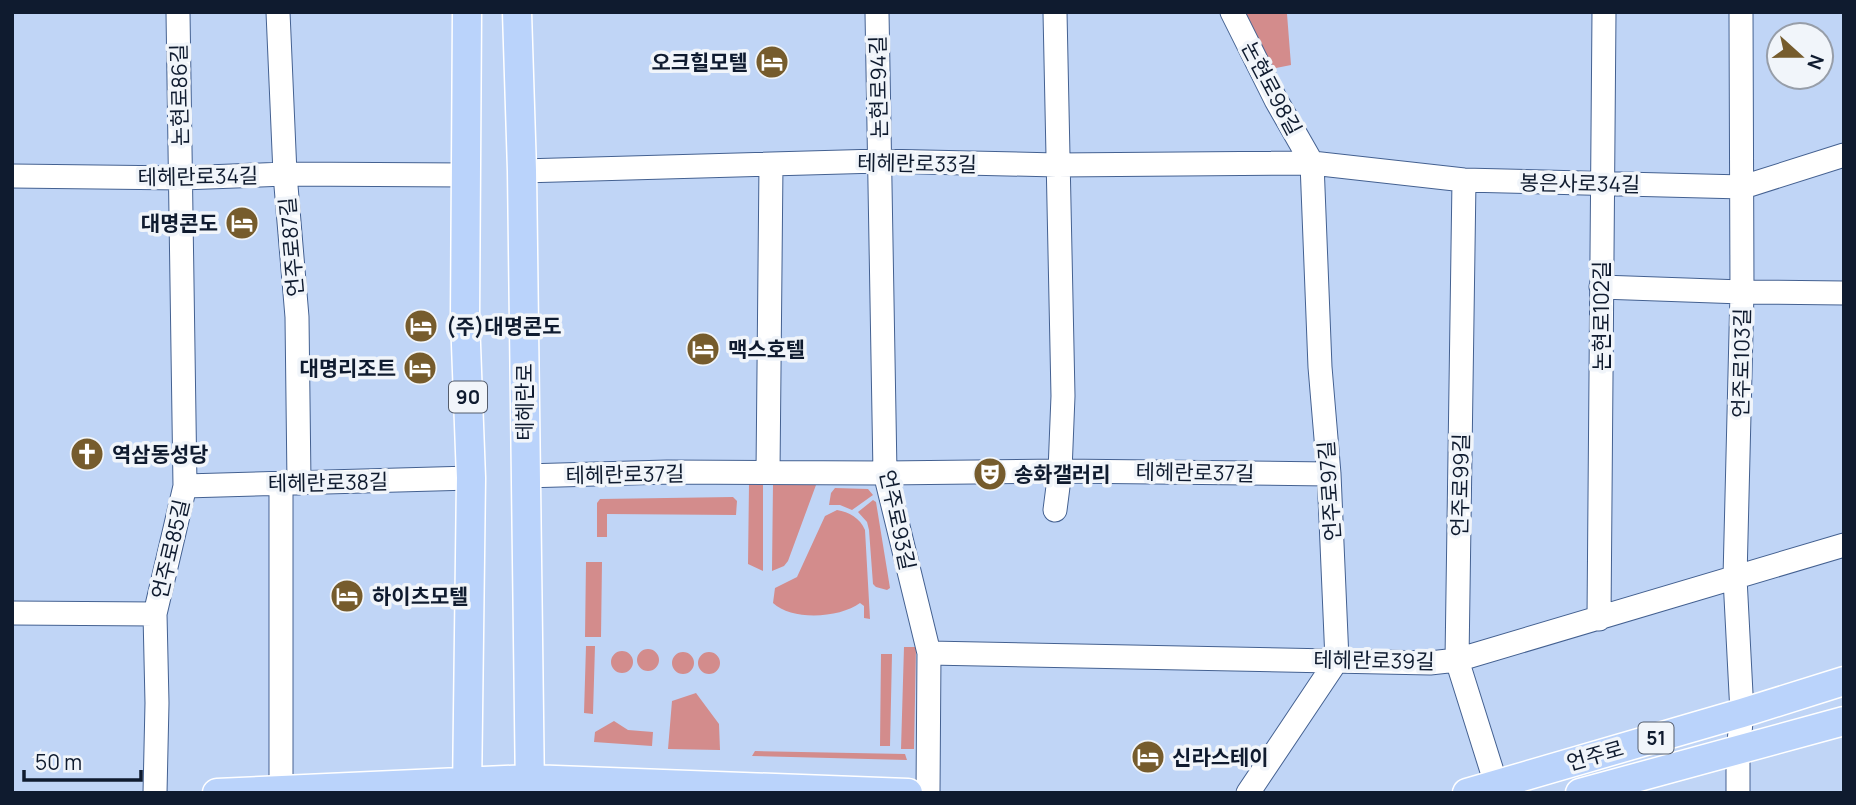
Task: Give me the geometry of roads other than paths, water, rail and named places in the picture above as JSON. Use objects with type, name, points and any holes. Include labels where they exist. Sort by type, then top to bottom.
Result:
[{"type":"main road","name":"90","points":[[467,12],[465,318],[471,478],[467,788]]},
{"type":"main road","name":"테헤란로","points":[[517,12],[522,172],[530,786]]},
{"type":"main road","name":"언주로","points":[[1467,793],[1844,681]]},
{"type":"main road","name":"언주로","points":[[1580,793],[1844,722]]},
{"type":"main road","points":[[217,793],[530,786],[908,793]]},
{"type":"street","name":"논현로86길","points":[[178,12],[181,178]]},
{"type":"street","name":"언주로87길","points":[[278,12],[285,174],[297,317],[281,791]]},
{"type":"street","name":"논현로94길","points":[[877,12],[879,161]]},
{"type":"street","points":[[1055,12],[1063,396],[1060,471],[1055,510]]},
{"type":"street","name":"논현로98길","points":[[1232,12],[1276,100],[1312,163]]},
{"type":"street","name":"논현로102길","points":[[1600,619],[1604,12]]},
{"type":"street","name":"언주로103길","points":[[1738,793],[1742,713],[1735,578],[1742,292],[1741,12]]},
{"type":"street","name":"봉은사로34길","points":[[1312,163],[1464,180],[1743,187],[1844,155]]},
{"type":"street","name":"테헤란로33길","points":[[522,172],[879,161],[1057,165],[1312,163]]},
{"type":"street","name":"언주로93길","points":[[879,161],[886,473],[929,653],[928,793]]},
{"type":"street","name":"언주로97길","points":[[1312,163],[1320,367],[1329,474],[1337,660]]},
{"type":"street","points":[[768,472],[771,164]]},
{"type":"street","name":"테헤란로34길","points":[[12,176],[181,178],[285,174],[467,175]]},
{"type":"street","name":"언주로85길","points":[[155,793],[155,614],[185,486],[181,178]]},
{"type":"street","name":"언주로99길","points":[[1464,180],[1457,660],[1496,784]]},
{"type":"street","points":[[1601,286],[1742,292],[1844,292]]},
{"type":"street","name":"테헤란로37길","points":[[524,476],[667,472],[1060,471],[1329,474]]},
{"type":"street","name":"테헤란로38길","points":[[185,486],[471,478]]},
{"type":"street","name":"테헤란로39길","points":[[929,653],[1430,663],[1457,660],[1844,545]]},
{"type":"street","points":[[12,613],[155,614]]},
{"type":"street","points":[[1248,793],[1337,660]]},
{"type":"place","name":"오크힐모텔","points":[[772,62]]},
{"type":"place","name":"대명콘도","points":[[242,223]]},
{"type":"place","name":"(주)대명콘도","points":[[421,326]]},
{"type":"place","name":"맥스호텔","points":[[703,349]]},
{"type":"place","name":"대명리조트","points":[[420,368]]},
{"type":"place","name":"역삼동성당","points":[[87,454]]},
{"type":"place","name":"송화갤러리","points":[[990,474]]},
{"type":"place","name":"하이츠모텔","points":[[347,596]]},
{"type":"place","name":"신라스테이","points":[[1148,757]]}]
